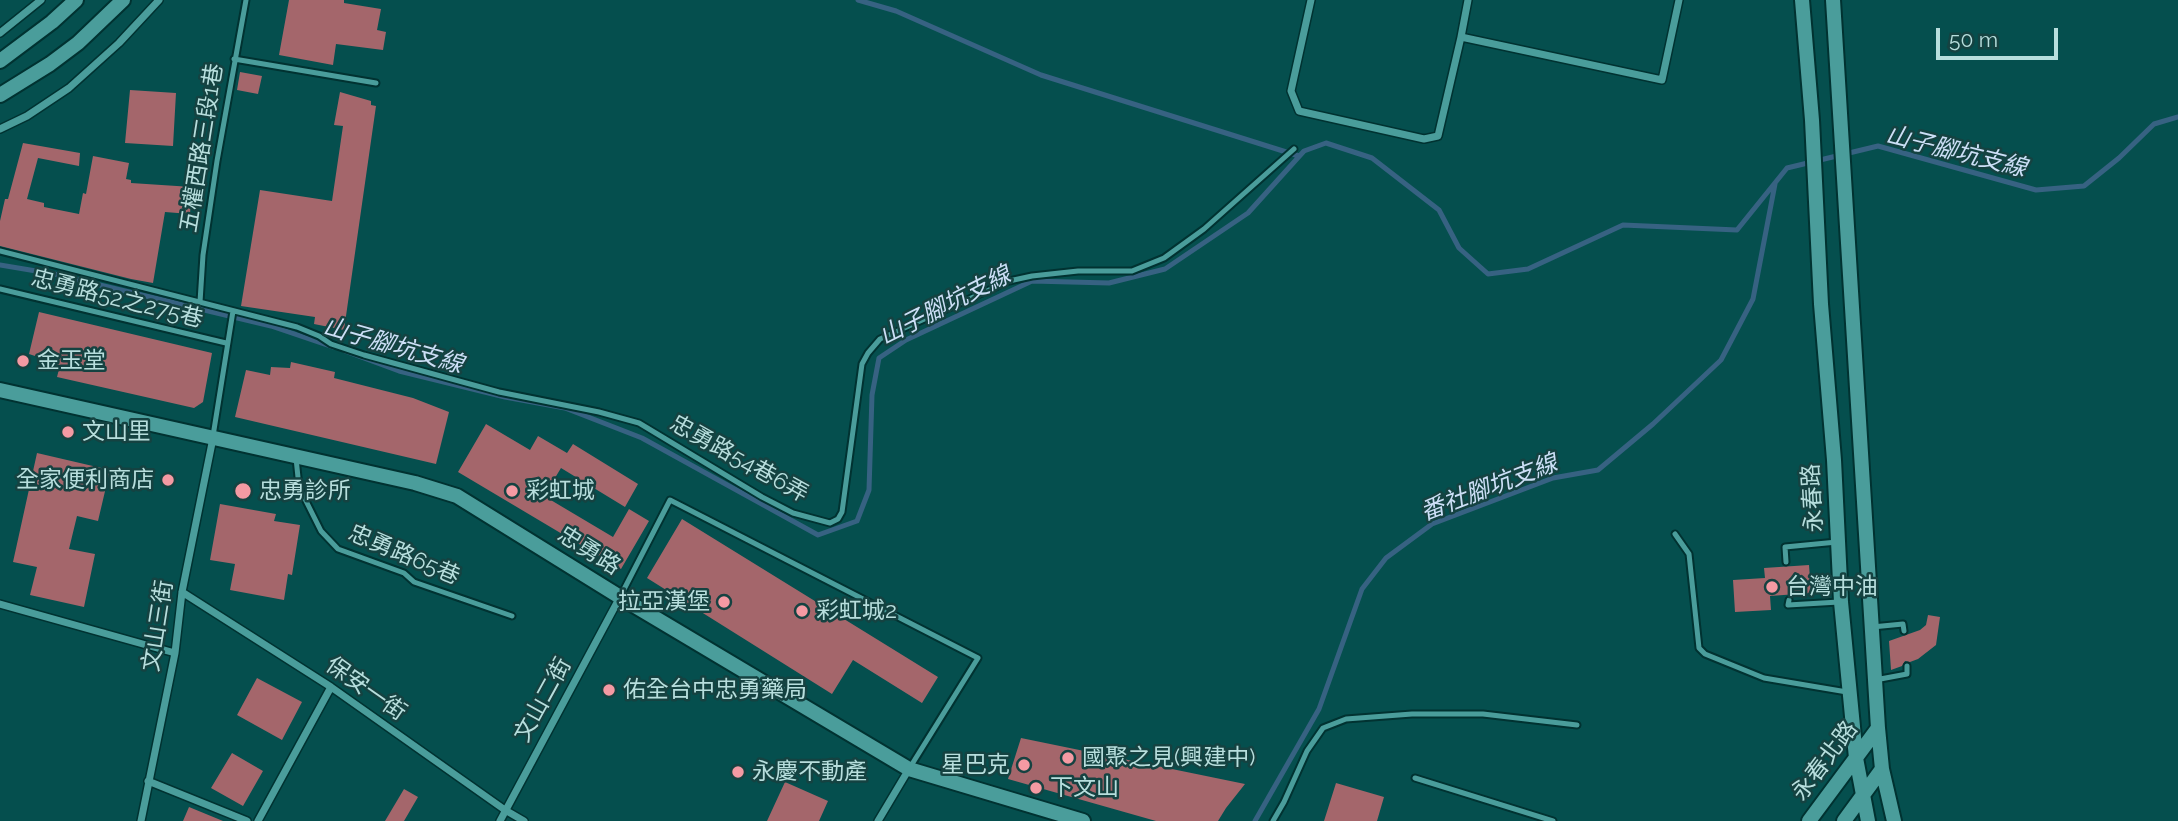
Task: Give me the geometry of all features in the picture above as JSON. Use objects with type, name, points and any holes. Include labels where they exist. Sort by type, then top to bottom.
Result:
[{"type":"street","points":[[0,33],[41,0]]},
{"type":"street","points":[[0,61],[52,22],[76,0]]},
{"type":"street","points":[[0,95],[60,57],[123,0]]},
{"type":"street","points":[[0,129],[27,116],[69,88],[119,43],[159,0]]},
{"type":"street","points":[[1311,0],[1291,91],[1300,111],[1424,139],[1438,136],[1468,0]]},
{"type":"street","points":[[1461,37],[1662,80],[1679,0]]},
{"type":"street","name":"永春路","points":[[1801,0],[1812,120],[1841,602],[1856,758],[1868,821]]},
{"type":"street","points":[[1833,0],[1878,728],[1882,769],[1894,821]]},
{"type":"street","name":"忠勇路","points":[[0,390],[415,483],[457,496],[620,597],[909,769],[1083,821]]},
{"type":"street","name":"文山三街","points":[[141,821],[176,653],[182,592],[213,438]]},
{"type":"street","name":"保安一街","points":[[182,592],[331,687],[524,821]]},
{"type":"street","name":"文山二街","points":[[500,821],[620,597]]},
{"type":"street","points":[[0,604],[176,653]]},
{"type":"street","points":[[258,821],[331,687]]},
{"type":"street","name":"永春北路","points":[[1809,821],[1878,728]]},
{"type":"street","points":[[878,821],[909,769]]},
{"type":"street","points":[[1844,821],[1882,769]]},
{"type":"street","points":[[148,781],[247,821]]},
{"type":"lane","name":"五權西路三段1巷","points":[[200,302],[203,255],[246,0]]},
{"type":"lane","points":[[234,59],[376,83]]},
{"type":"lane","name":"忠勇路54巷6弄","points":[[233,311],[297,327],[331,344],[364,355],[499,392],[639,423],[783,508],[830,523],[838,519],[842,512],[862,364],[867,353],[880,340],[1009,281],[1077,271],[1132,271],[1164,258],[1204,229],[1294,149]]},
{"type":"lane","points":[[0,251],[233,311]]},
{"type":"lane","name":"忠勇路52之275巷","points":[[0,289],[226,343]]},
{"type":"lane","name":"忠勇路52之275巷","points":[[213,438],[233,311]]},
{"type":"lane","name":"忠勇路65巷","points":[[296,458],[299,486],[321,531],[338,549],[404,573],[414,583],[512,616]]},
{"type":"lane","points":[[620,597],[670,500],[978,658],[909,769]]},
{"type":"lane","points":[[1675,534],[1689,554],[1699,648],[1705,654],[1764,678],[1850,693]]},
{"type":"lane","points":[[1786,562],[1785,547],[1838,542]]},
{"type":"lane","points":[[1789,600],[1788,605],[1841,602]]},
{"type":"lane","points":[[1872,627],[1903,624],[1904,631]]},
{"type":"lane","points":[[1875,680],[1907,674],[1907,666]]},
{"type":"lane","points":[[1273,821],[1307,751],[1323,728],[1346,719],[1412,714],[1483,714],[1577,725]]},
{"type":"lane","points":[[1415,778],[1553,821]]},
{"type":"lane","points":[[1521,821],[1524,811]]},
{"type":"building","points":[[289,0],[344,0],[344,3],[381,9],[377,30],[386,32],[383,50],[336,44],[333,65],[279,55]]},
{"type":"building","points":[[240,72],[262,76],[258,94],[237,90]]},
{"type":"building","points":[[130,90],[176,93],[173,146],[125,143]]},
{"type":"building","points":[[340,92],[371,101],[371,105],[376,106],[344,330],[314,324],[315,317],[241,306],[260,190],[332,201],[343,126],[334,125]]},
{"type":"building","points":[[23,143],[80,153],[79,166],[38,158],[27,199],[44,203],[44,207],[79,214],[83,193],[86,194],[93,156],[129,163],[126,179],[131,180],[131,183],[192,187],[190,214],[165,212],[153,283],[0,246],[0,221]]},
{"type":"building","points":[[39,312],[212,353],[203,402],[194,408],[57,377],[60,365],[29,354]]},
{"type":"building","points":[[291,362],[335,372],[334,378],[413,398],[449,412],[436,464],[235,417],[246,370],[270,375],[271,367],[290,368]]},
{"type":"building","points":[[486,424],[530,450],[538,436],[567,453],[573,444],[638,484],[625,507],[561,468],[544,496],[613,537],[629,509],[649,521],[621,569],[458,472]]},
{"type":"building","points":[[37,453],[110,470],[98,521],[77,516],[69,549],[95,554],[84,607],[30,595],[37,567],[13,562]]},
{"type":"building","points":[[220,504],[276,514],[274,521],[300,525],[292,575],[288,574],[284,600],[230,590],[235,564],[210,560]]},
{"type":"building","points":[[682,519],[938,677],[922,703],[853,660],[832,694],[647,578]]},
{"type":"building","name":"台灣中油","points":[[1809,565],[1811,593],[1770,596],[1771,610],[1735,612],[1733,580],[1765,578],[1764,568]]},
{"type":"building","name":"台灣中油","points":[[1928,615],[1940,617],[1936,645],[1918,659],[1905,661],[1902,666],[1891,670],[1889,641],[1920,630],[1926,625]]},
{"type":"building","points":[[257,678],[302,702],[282,740],[237,715]]},
{"type":"building","name":"國聚之見(興建中)","points":[[1021,738],[1245,784],[1218,821],[1156,821],[1008,779]]},
{"type":"building","points":[[232,753],[263,771],[243,806],[211,788]]},
{"type":"building","points":[[785,782],[828,801],[819,821],[767,821]]},
{"type":"building","points":[[1336,783],[1384,797],[1377,821],[1324,821]]},
{"type":"building","points":[[404,789],[418,797],[404,821],[385,821]]},
{"type":"building","points":[[189,807],[223,821],[183,821]]},
{"type":"waterway","points":[[858,0],[896,11],[1041,75],[1299,156]]},
{"type":"waterway","name":"山子腳坑支線","points":[[345,351],[399,371],[505,397],[565,408],[642,438],[818,535],[857,521],[869,490],[872,395],[879,358],[906,340],[1032,281],[1109,283],[1165,269],[1248,213],[1304,151],[1326,143],[1372,158],[1439,210],[1459,248],[1488,274],[1528,269],[1623,225],[1737,230],[1787,168],[1878,146],[2036,190],[2084,186],[2119,158],[2154,124],[2178,117]]},
{"type":"waterway","name":"番社腳坑支線","points":[[1255,821],[1319,709],[1362,589],[1386,558],[1432,524],[1553,478],[1598,470],[1653,424],[1721,360],[1753,299],[1775,184]]},
{"type":"waterway","name":"山子腳坑支線","points":[[0,265],[54,274],[271,326],[333,347]]},
{"type":"place","name":"金玉堂","points":[[23,361]]},
{"type":"place","name":"文山里","points":[[68,432]]},
{"type":"place","name":"全家便利商店","points":[[168,480]]},
{"type":"place","name":"忠勇診所","points":[[243,491]]},
{"type":"place","name":"彩虹城","points":[[512,491]]},
{"type":"place","name":"台灣中油","points":[[1772,587]]},
{"type":"place","name":"拉亞漢堡","points":[[724,602]]},
{"type":"place","name":"彩虹城2","points":[[802,611]]},
{"type":"place","name":"佑全台中忠勇藥局","points":[[609,690]]},
{"type":"place","name":"國聚之見(興建中)","points":[[1068,758]]},
{"type":"place","name":"星巴克","points":[[1024,765]]},
{"type":"place","name":"永慶不動產","points":[[738,772]]},
{"type":"place","name":"下文山","points":[[1036,788]]}]
